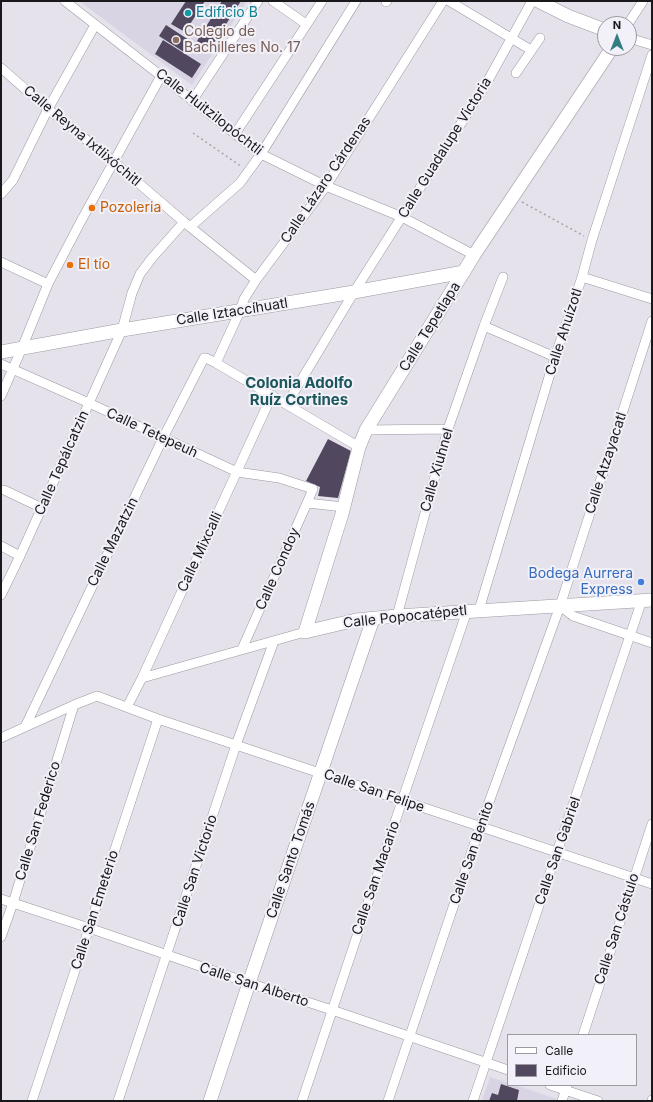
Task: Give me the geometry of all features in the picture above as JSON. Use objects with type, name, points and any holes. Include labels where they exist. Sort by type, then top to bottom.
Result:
[{"type":"street","name":"Calle Huitzilopóchtli","points":[[65,1],[261,154],[326,186],[402,217],[474,255]]},
{"type":"street","points":[[192,100],[258,1]]},
{"type":"street","points":[[273,1],[306,24]]},
{"type":"street","points":[[235,134],[322,1]]},
{"type":"street","name":"Calle Tepálcatzin","points":[[1,595],[122,330],[132,293],[140,274],[152,258],[187,224],[240,183],[261,154],[356,1]]},
{"type":"street","name":"Calle Lázaro Cárdenas","points":[[216,362],[240,312],[244,299],[256,280],[326,186],[443,1]]},
{"type":"street","points":[[449,1],[531,50]]},
{"type":"street","name":"Calle Guadalupe Victoria","points":[[354,292],[486,84],[532,1]]},
{"type":"street","points":[[538,1],[568,16],[597,27]]},
{"type":"street","points":[[633,16],[643,1]]},
{"type":"street","points":[[1,194],[13,180],[48,109],[95,25]]},
{"type":"street","points":[[516,72],[540,38]]},
{"type":"street","points":[[637,40],[652,45]]},
{"type":"street","name":"Calle Ahuízotl","points":[[473,611],[582,277],[592,240],[652,55]]},
{"type":"street","name":"Calle Tepetlapa","points":[[305,632],[344,507],[359,446],[366,430],[474,255],[607,56]]},
{"type":"street","name":"Calle Reyna Ixtlixóchitl","points":[[1,68],[48,109],[256,280]]},
{"type":"street","points":[[1,396],[48,284],[161,76]]},
{"type":"street","points":[[1,262],[48,284]]},
{"type":"street","name":"Calle Iztaccíhuatl","points":[[1,352],[122,330],[240,312],[464,272]]},
{"type":"street","name":"Calle Xiuhnel","points":[[397,616],[448,429],[503,277]]},
{"type":"street","points":[[582,277],[652,299]]},
{"type":"street","points":[[287,404],[354,292]]},
{"type":"street","name":"Calle Atzayacatl","points":[[560,606],[652,321]]},
{"type":"street","points":[[484,326],[555,357]]},
{"type":"street","name":"Calle Mazatzin","points":[[24,726],[163,438],[204,358],[216,362]]},
{"type":"street","points":[[216,362],[359,446]]},
{"type":"street","name":"Calle Tetepeuh","points":[[1,364],[237,472],[279,478],[313,489]]},
{"type":"street","name":"Calle Mixcalli","points":[[127,708],[272,396]]},
{"type":"street","points":[[366,430],[448,429]]},
{"type":"street","name":"Calle Condoy","points":[[242,649],[313,489]]},
{"type":"street","points":[[4,490],[42,508]]},
{"type":"street","points":[[307,503],[344,507]]},
{"type":"street","points":[[1,546],[20,556]]},
{"type":"street","name":"Calle Popocatépetl","points":[[142,678],[242,649],[356,620],[649,599]]},
{"type":"street","name":"Calle San Gabriel","points":[[473,1101],[631,635],[649,599]]},
{"type":"street","points":[[560,606],[573,616],[652,642]]},
{"type":"street","name":"Calle San Benito","points":[[388,1101],[480,827],[560,606]]},
{"type":"street","name":"Calle San Macario","points":[[302,1101],[402,801],[473,611]]},
{"type":"street","name":"Calle Santo Tomás","points":[[210,1101],[373,619]]},
{"type":"street","name":"Calle San Victorio","points":[[118,1101],[236,745],[274,641]]},
{"type":"street","name":"Calle San Felipe","points":[[74,705],[97,696],[158,719],[652,884]]},
{"type":"street","points":[[1,738],[24,726],[74,705]]},
{"type":"street","name":"Calle San Federico","points":[[1,937],[13,903],[74,705]]},
{"type":"street","name":"Calle San Emeterio","points":[[32,1101],[158,719]]},
{"type":"street","name":"Calle San Cástulo","points":[[583,1034],[652,824]]},
{"type":"street","name":"Calle San Alberto","points":[[1,899],[507,1070]]},
{"type":"street","points":[[555,1086],[566,1088],[598,1101]]},
{"type":"street","points":[[562,1101],[566,1088]]},
{"type":"path","points":[[194,133],[248,172]]},
{"type":"path","points":[[512,196],[592,240]]},
{"type":"shaded area","name":"Colegio de Bachilleres No. 17","points":[[79,1],[247,1],[192,85]]},
{"type":"shaded area","points":[[490,1077],[507,1083],[507,1086],[518,1086],[557,1099],[556,1101],[482,1101]]},
{"type":"building","name":"Edificio B","points":[[186,1],[205,1],[185,32],[171,24]]},
{"type":"building","points":[[222,1],[241,1],[210,49],[197,41]]},
{"type":"building","points":[[166,25],[195,44],[187,54],[159,36]]},
{"type":"building","points":[[163,40],[201,64],[192,78],[155,54]]},
{"type":"building","points":[[328,439],[351,451],[338,498],[318,496],[320,487],[306,481]]},
{"type":"building","points":[[501,1084],[519,1090],[517,1101],[489,1101],[492,1093],[498,1095]]},
{"type":"place","name":"Edificio B","points":[[188,13]]},
{"type":"place","name":"Colegio de Bachilleres No. 17","points":[[176,40]]},
{"type":"place","name":"Pozoleria","points":[[92,208]]},
{"type":"place","name":"El tío","points":[[70,265]]},
{"type":"place","name":"Bodega Aurrera Express","points":[[641,582]]},
{"type":"district","name":"Colonia Adolfo Ruíz Cortines","points":[[299,392]]}]
